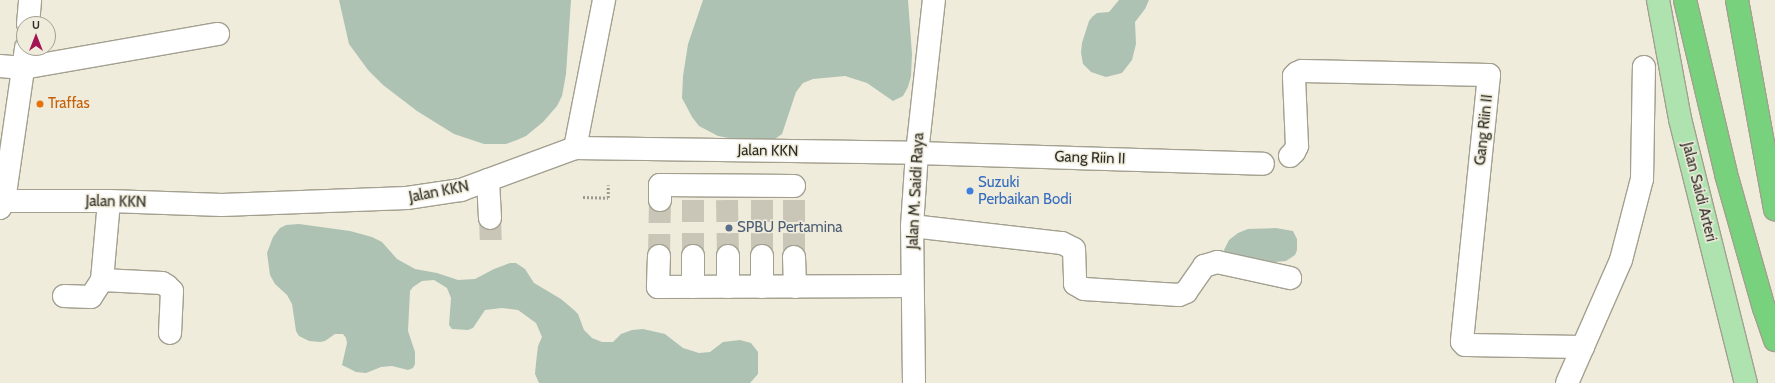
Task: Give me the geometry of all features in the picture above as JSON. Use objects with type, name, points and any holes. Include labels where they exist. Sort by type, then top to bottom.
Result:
[{"type":"highway","points":[[1685,0],[1726,174],[1764,308],[1775,340]]},
{"type":"highway","points":[[1737,0],[1775,210]]},
{"type":"main road","name":"Jalan Saidi Arteri","points":[[1658,0],[1680,119],[1746,383]]},
{"type":"street","points":[[29,16],[30,0]]},
{"type":"street","points":[[575,148],[604,0]]},
{"type":"street","name":"Jalan M. Saidi Raya","points":[[914,383],[912,226],[917,153],[934,0]]},
{"type":"street","points":[[0,66],[24,58],[218,34]]},
{"type":"street","points":[[2,204],[24,58]]},
{"type":"street","points":[[1567,383],[1621,260],[1642,179],[1644,67]]},
{"type":"street","name":"Gang Riin II","points":[[1290,156],[1297,146],[1294,76],[1297,73],[1302,71],[1489,75],[1462,342],[1465,345],[1583,347]]},
{"type":"street","name":"Jalan KKN","points":[[2,204],[109,201],[222,205],[400,199],[461,190],[575,148],[917,153]]},
{"type":"street","points":[[660,193],[794,193],[794,151]]},
{"type":"street","name":"Gang Riin II","points":[[917,153],[1263,164]]},
{"type":"street","points":[[488,180],[490,218]]},
{"type":"street","points":[[64,296],[91,297],[102,280],[109,201]]},
{"type":"street","points":[[912,226],[1062,243],[1074,249],[1075,284],[1084,289],[1179,295],[1186,292],[1204,266],[1217,262],[1290,278]]},
{"type":"street","points":[[659,256],[658,287],[912,286]]},
{"type":"street","points":[[693,256],[693,287]]},
{"type":"street","points":[[728,256],[728,286]]},
{"type":"street","points":[[762,256],[762,286]]},
{"type":"street","points":[[794,257],[795,286]]},
{"type":"street","points":[[102,280],[162,283],[168,286],[172,291],[170,333]]},
{"type":"path","points":[[583,197],[608,198],[608,185]]},
{"type":"green space","points":[[339,0],[571,0],[566,74],[562,96],[557,106],[543,122],[526,136],[506,144],[484,144],[454,134],[417,111],[383,85],[368,70],[349,44]]},
{"type":"green space","points":[[703,0],[908,0],[912,54],[911,76],[908,87],[903,96],[893,101],[867,83],[845,76],[813,79],[803,83],[796,92],[782,134],[772,141],[739,140],[718,136],[699,126],[692,117],[682,98],[683,76],[688,44]]},
{"type":"green space","points":[[1119,0],[1149,0],[1145,9],[1135,22],[1136,44],[1132,60],[1122,73],[1106,77],[1091,72],[1083,64],[1081,53],[1082,43],[1089,21],[1092,17],[1097,13],[1109,12]]},
{"type":"green space","points":[[299,224],[350,231],[372,237],[382,242],[397,259],[415,269],[437,273],[458,280],[475,279],[494,269],[510,263],[516,263],[525,269],[534,283],[561,299],[574,310],[578,314],[584,330],[592,338],[602,342],[613,342],[621,334],[632,330],[643,329],[665,334],[683,348],[699,353],[710,352],[723,342],[740,340],[751,343],[758,352],[758,374],[750,383],[539,383],[535,374],[538,346],[542,337],[536,323],[518,310],[502,308],[485,310],[473,328],[468,330],[452,329],[449,325],[451,298],[447,288],[434,280],[422,281],[410,291],[408,331],[415,352],[415,364],[413,368],[408,370],[392,366],[381,367],[366,373],[356,372],[342,365],[347,343],[343,334],[335,334],[325,341],[320,342],[309,341],[299,336],[296,331],[292,304],[287,295],[275,284],[270,275],[267,253],[273,237],[280,228],[286,225]]},
{"type":"green space","points":[[1276,228],[1293,231],[1297,239],[1297,250],[1295,255],[1286,261],[1264,263],[1227,255],[1224,250],[1229,240],[1238,233],[1248,229]]},
{"type":"tunnel","points":[[659,256],[660,200]]},
{"type":"tunnel","points":[[693,200],[693,256]]},
{"type":"tunnel","points":[[727,200],[728,256]]},
{"type":"tunnel","points":[[762,200],[762,256]]},
{"type":"tunnel","points":[[794,200],[794,257]]},
{"type":"tunnel","points":[[490,218],[491,249]]},
{"type":"place","name":"Traffas","points":[[40,104]]},
{"type":"place","name":"Suzuki Perbaikan Bodi","points":[[970,191]]},
{"type":"place","name":"SPBU Pertamina","points":[[729,228]]}]
